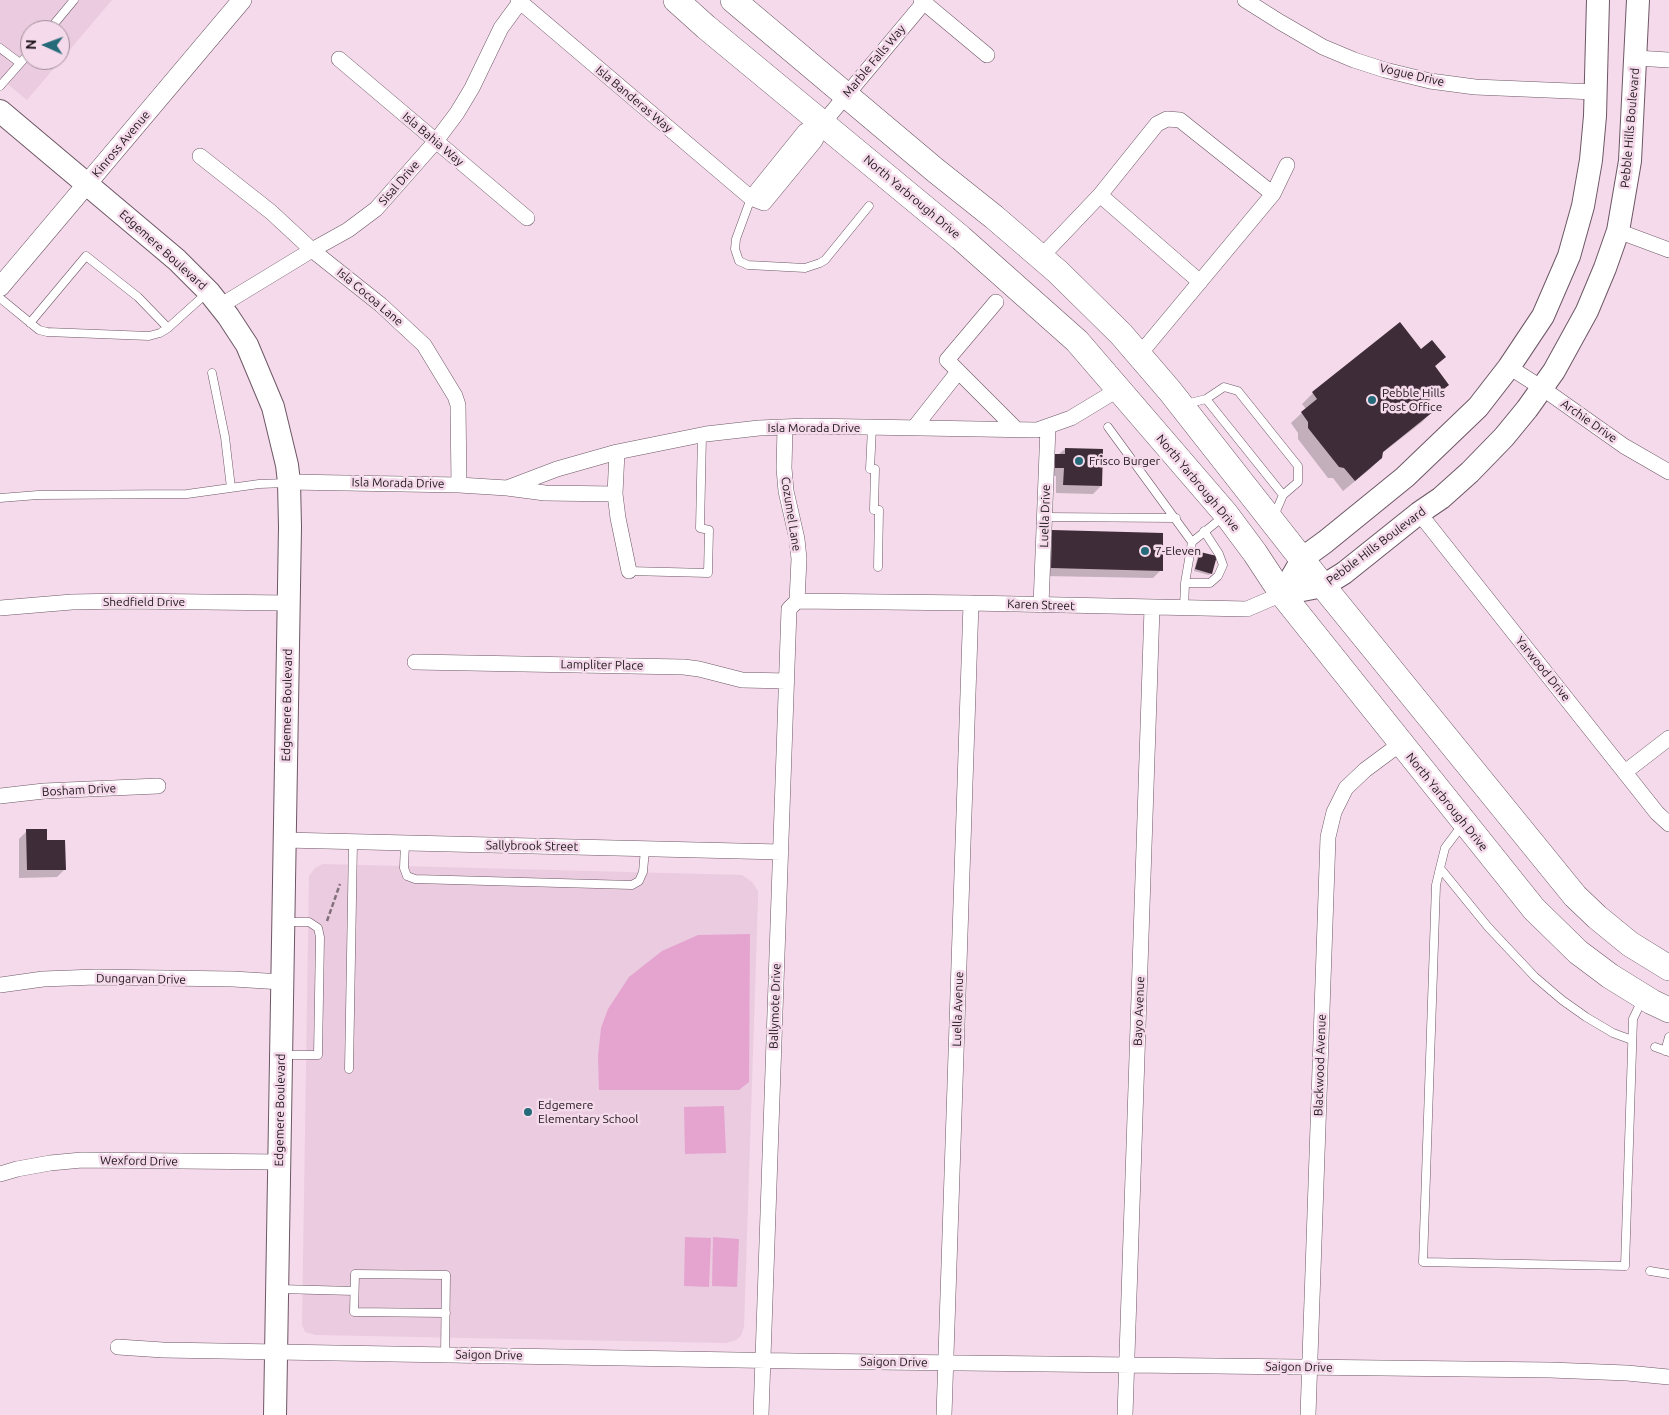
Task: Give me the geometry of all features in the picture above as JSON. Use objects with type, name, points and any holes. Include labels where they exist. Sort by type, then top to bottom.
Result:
[{"type":"main road","name":"North Yarbrough Drive","points":[[676,0],[961,238],[1077,341],[1226,514],[1282,594],[1400,744],[1534,909],[1578,952],[1610,976],[1643,997],[1669,1010]]},
{"type":"main road","points":[[732,0],[1041,257],[1078,290],[1121,334],[1182,405],[1323,586],[1575,896],[1630,944],[1669,968]]},
{"type":"main road","points":[[1282,594],[1303,558],[1405,477],[1478,406],[1493,390],[1509,368],[1543,316],[1569,256],[1583,206],[1595,116],[1598,0]]},
{"type":"main road","name":"Pebble Hills Boulevard","points":[[1282,594],[1323,586],[1344,573],[1419,513],[1441,498],[1470,472],[1527,409],[1554,371],[1586,311],[1605,268],[1618,231],[1630,161],[1638,0]]},
{"type":"main road","name":"Edgemere Boulevard","points":[[0,111],[88,183],[177,260],[214,299],[247,345],[269,398],[281,436],[289,482],[275,1415]]},
{"type":"main road","points":[[1564,939],[1592,912]]},
{"type":"street","name":"Kinross Avenue","points":[[0,287],[242,0]]},
{"type":"street","name":"Vogue Drive","points":[[1246,0],[1323,47],[1385,70],[1430,81],[1475,87],[1595,92]]},
{"type":"street","name":"Sisal Drive","points":[[214,299],[348,230],[376,209],[457,113],[472,88],[501,28],[519,1]]},
{"type":"street","name":"Isla Banderas Way","points":[[519,1],[751,198]]},
{"type":"street","name":"Marble Falls Way","points":[[751,198],[805,131],[822,123],[846,96],[923,1]]},
{"type":"street","points":[[923,1],[987,55]]},
{"type":"street","points":[[1636,58],[1669,60]]},
{"type":"street","name":"Isla Bahia Way","points":[[339,59],[527,218]]},
{"type":"street","points":[[1041,257],[1100,195],[1157,124],[1167,119],[1180,120],[1273,194]]},
{"type":"street","name":"Isla Cocoa Lane","points":[[200,156],[271,212],[312,250],[381,305],[424,345],[455,396],[458,405],[459,485]]},
{"type":"street","points":[[1139,355],[1273,194],[1287,164]]},
{"type":"street","points":[[1100,195],[1200,282]]},
{"type":"street","points":[[1618,231],[1669,250]]},
{"type":"street","points":[[996,302],[948,360],[1017,430]]},
{"type":"street","name":"Archie Drive","points":[[1509,368],[1542,388],[1624,446],[1669,472]]},
{"type":"street","points":[[914,428],[958,372]]},
{"type":"street","name":"Isla Morada Drive","points":[[507,488],[557,469],[617,452],[702,435],[759,428],[806,426],[1037,430],[1071,418],[1120,389]]},
{"type":"street","name":"Luella Drive","points":[[1041,605],[1048,427]]},
{"type":"street","name":"Cozumel Lane","points":[[785,428],[784,468],[786,491],[797,539],[797,601]]},
{"type":"street","points":[[617,452],[615,494],[629,571]]},
{"type":"street","name":"Isla Morada Drive","points":[[289,482],[459,485],[545,493],[615,494]]},
{"type":"street","name":"Yarwood Drive","points":[[1419,513],[1657,813],[1669,824]]},
{"type":"street","name":"Karen Street","points":[[797,601],[1247,609],[1282,594]]},
{"type":"street","name":"Shedfield Drive","points":[[0,608],[123,600],[288,603]]},
{"type":"street","name":"Ballymote Drive","points":[[762,1415],[789,609],[797,601]]},
{"type":"street","name":"Luella Avenue","points":[[944,1415],[971,603]]},
{"type":"street","name":"Bayo Avenue","points":[[1125,1415],[1152,608]]},
{"type":"street","name":"Lampliter Place","points":[[415,662],[684,667],[742,680],[787,681]]},
{"type":"street","points":[[1625,772],[1669,738]]},
{"type":"street","name":"Blackwood Avenue","points":[[1308,1415],[1328,836],[1334,812],[1346,788],[1365,770],[1400,744]]},
{"type":"street","name":"Bosham Drive","points":[[0,796],[44,791],[158,786]]},
{"type":"street","name":"Sallybrook Street","points":[[284,840],[780,852]]},
{"type":"street","name":"Dungarvan Drive","points":[[0,985],[43,979],[96,977],[233,979],[282,982]]},
{"type":"street","name":"Wexford Drive","points":[[0,1174],[17,1168],[82,1160],[280,1162]]},
{"type":"street","name":"Saigon Drive","points":[[118,1346],[163,1350],[446,1355],[1550,1370],[1627,1373],[1669,1377]]},
{"type":"lane","points":[[57,20],[74,0]]},
{"type":"lane","points":[[0,48],[20,64],[0,86]]},
{"type":"lane","points":[[751,198],[736,239],[735,250],[739,261],[748,265],[806,268],[820,263],[826,260],[869,206]]},
{"type":"lane","points":[[30,323],[86,256],[138,296],[168,328]]},
{"type":"lane","points":[[0,298],[39,330],[47,332],[149,336],[160,333],[214,299]]},
{"type":"lane","points":[[212,374],[225,437],[231,488]]},
{"type":"lane","points":[[1182,405],[1206,399],[1224,386],[1238,391],[1298,466],[1298,482],[1283,495],[1272,520]]},
{"type":"lane","points":[[1206,399],[1283,495]]},
{"type":"lane","points":[[872,427],[870,469],[875,469],[874,510],[880,510],[878,567]]},
{"type":"lane","points":[[1108,427],[1192,542]]},
{"type":"lane","points":[[629,571],[708,573],[709,530],[700,528],[702,435]]},
{"type":"lane","points":[[0,498],[38,495],[187,494],[289,482]]},
{"type":"lane","points":[[1184,608],[1185,583],[1192,542],[1226,514]]},
{"type":"lane","points":[[1044,516],[1176,518]]},
{"type":"lane","points":[[1185,583],[1210,583],[1218,576],[1223,565],[1219,554],[1204,531]]},
{"type":"lane","points":[[1464,823],[1445,848],[1436,885],[1423,1262],[1625,1266],[1633,1019],[1643,997]]},
{"type":"lane","points":[[349,1069],[353,842]]},
{"type":"lane","points":[[405,843],[404,868],[407,876],[415,879],[632,885],[639,881],[643,872],[645,848]]},
{"type":"lane","points":[[1440,868],[1488,927],[1535,977],[1586,1017],[1613,1033],[1632,1040]]},
{"type":"lane","points":[[281,1055],[318,1055],[320,937],[318,928],[309,922],[283,922]]},
{"type":"lane","points":[[1655,1047],[1667,1052],[1669,1037]]},
{"type":"lane","points":[[1650,1271],[1669,1274]]},
{"type":"lane","points":[[446,1313],[354,1312],[355,1274],[446,1275],[446,1313],[446,1355]]},
{"type":"lane","points":[[277,1289],[354,1291]]},
{"type":"path","points":[[318,928],[327,921],[347,864],[353,864]]},
{"type":"shaded area","points":[[0,0],[112,0],[70,49],[70,20],[20,20],[20,70],[52,70],[27,100],[0,78]]},
{"type":"shaded area","name":"Edgemere Elementary School","points":[[323,864],[742,875],[752,882],[758,891],[758,899],[744,1327],[741,1336],[736,1340],[726,1343],[316,1335],[305,1332],[302,1325],[309,876],[315,868]]},
{"type":"shaded area","points":[[750,934],[749,1082],[739,1090],[599,1090],[598,1056],[601,1028],[608,1009],[629,977],[662,951],[698,935]]},
{"type":"shaded area","points":[[724,1106],[726,1153],[685,1154],[684,1107]]},
{"type":"shaded area","points":[[685,1237],[711,1238],[709,1287],[684,1286]]},
{"type":"shaded area","points":[[713,1237],[739,1239],[737,1287],[712,1286]]},
{"type":"building","name":"Pebble Hills Post Office","points":[[1400,322],[1421,349],[1432,340],[1446,357],[1435,366],[1449,385],[1427,402],[1434,411],[1383,452],[1382,458],[1355,481],[1344,468],[1339,467],[1308,428],[1308,422],[1301,412],[1317,399],[1312,392]]},
{"type":"building","name":"Frisco Burger","points":[[1065,448],[1103,449],[1102,486],[1063,485],[1064,468],[1055,468],[1055,454],[1065,454]]},
{"type":"building","points":[[1052,530],[1163,533],[1163,571],[1051,568]]},
{"type":"building","points":[[1200,552],[1217,556],[1212,574],[1195,569]]},
{"type":"building","points":[[26,829],[47,829],[47,840],[65,840],[66,870],[27,870]]},
{"type":"place","name":"Pebble Hills Post Office","points":[[1372,400]]},
{"type":"place","name":"Frisco Burger","points":[[1079,461]]},
{"type":"place","name":"7-Eleven","points":[[1145,551]]},
{"type":"place","name":"Edgemere Elementary School","points":[[528,1112]]}]
